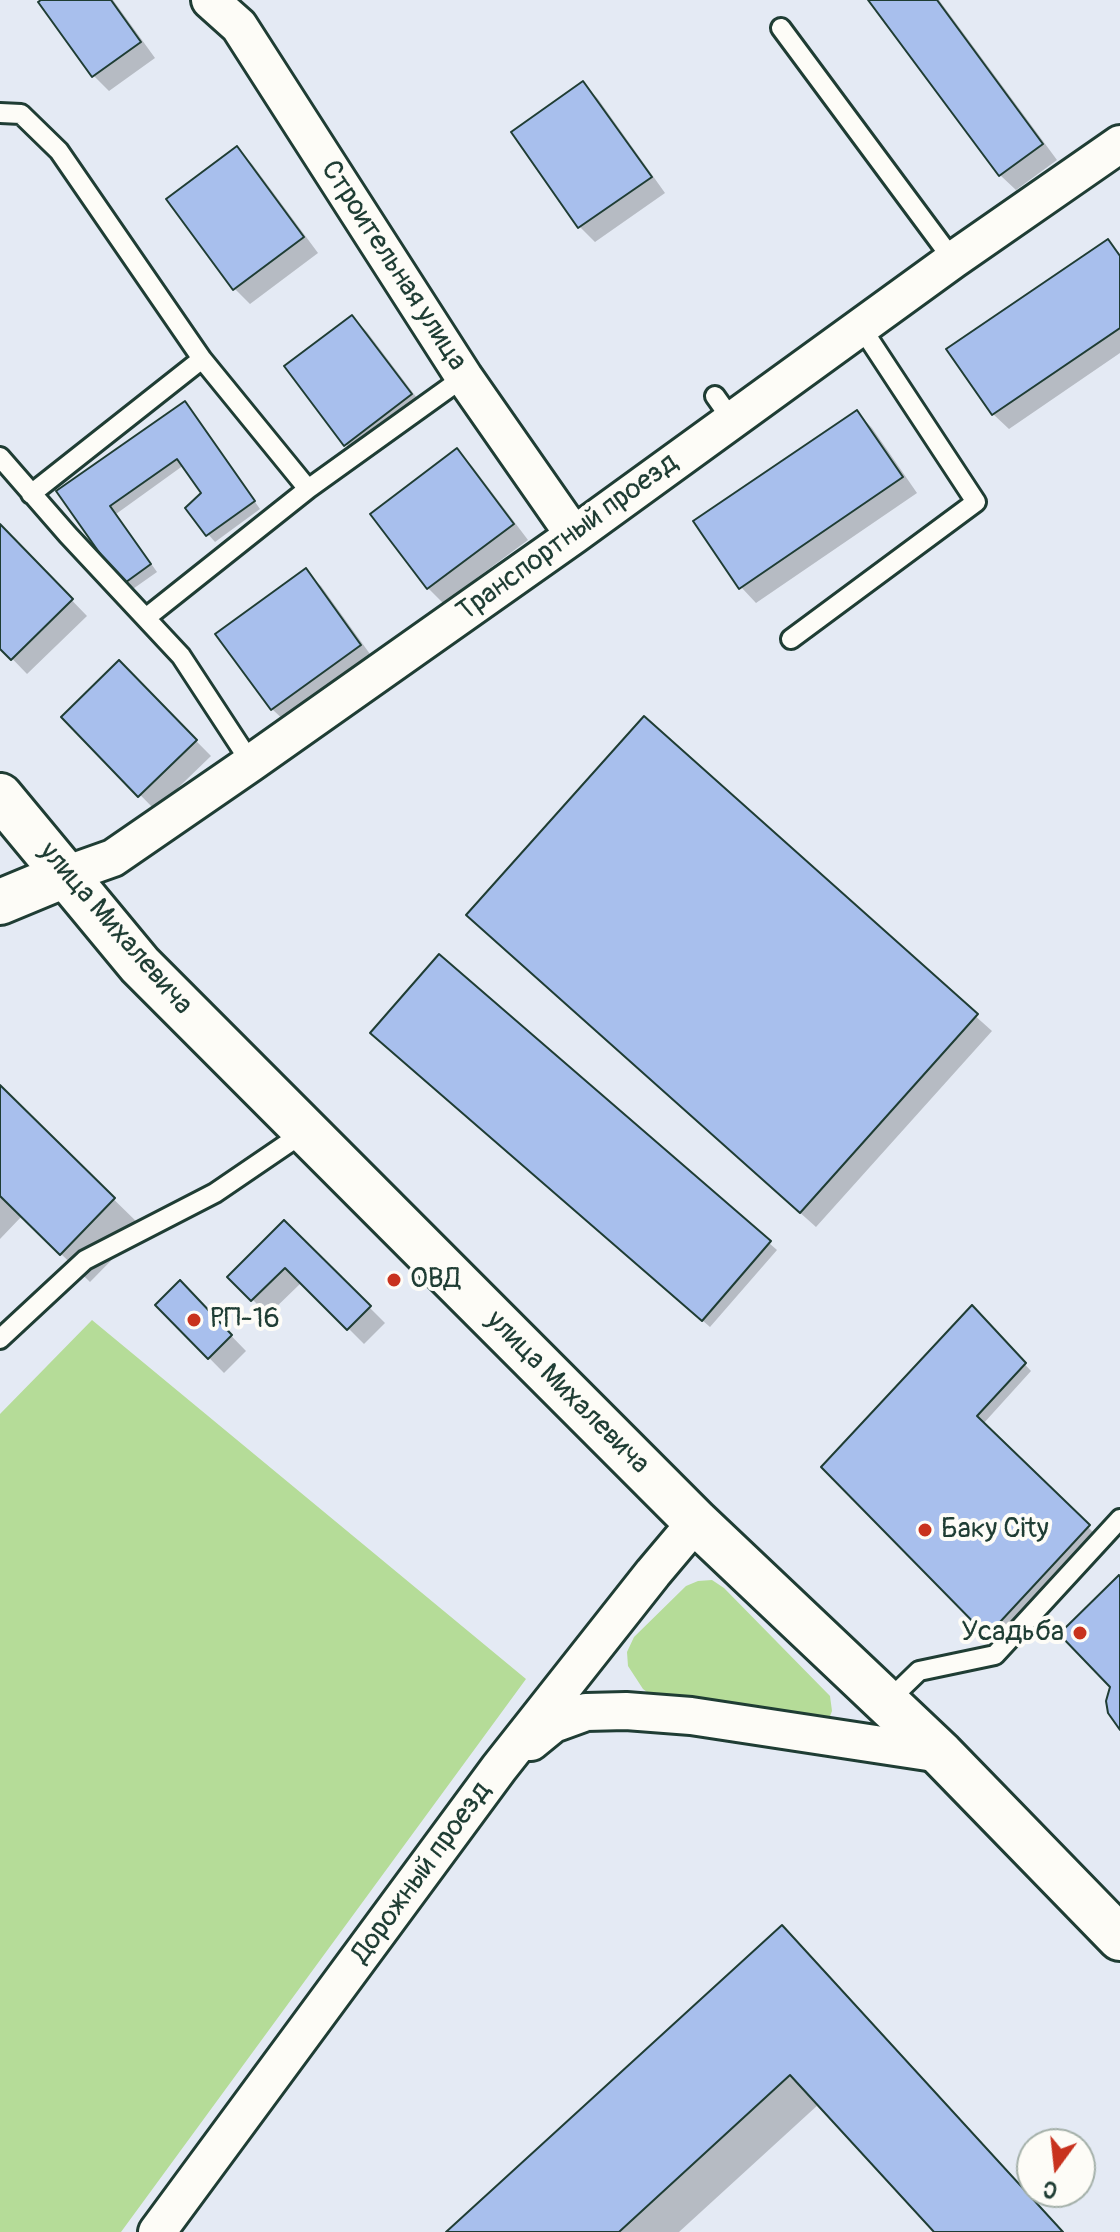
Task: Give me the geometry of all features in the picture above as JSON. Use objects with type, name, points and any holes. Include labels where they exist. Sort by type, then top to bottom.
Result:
[{"type":"main road","name":"улица Михалевича","points":[[0,796],[140,965],[696,1522],[941,1754],[1120,1938]]},
{"type":"main road","name":"Транспортный проезд","points":[[0,902],[65,875]]},
{"type":"street","name":"Строительная улица","points":[[210,0],[239,26],[464,377],[574,535]]},
{"type":"street","name":"Транспортный проезд","points":[[65,875],[113,858],[175,805],[251,763],[574,535],[723,408],[861,327],[1120,144]]},
{"type":"street","name":"Дорожный проезд","points":[[157,2232],[499,1768],[696,1522]]},
{"type":"street","points":[[499,1768],[553,1724],[586,1712],[626,1711],[691,1716],[941,1754]]},
{"type":"lane","points":[[781,28],[953,260]]},
{"type":"lane","points":[[0,113],[21,114],[59,151],[202,359],[308,489]]},
{"type":"lane","points":[[791,639],[976,502],[861,327]]},
{"type":"lane","points":[[31,494],[202,359]]},
{"type":"lane","points":[[147,617],[308,489],[464,377]]},
{"type":"lane","points":[[2,462],[181,656],[251,763]]},
{"type":"lane","points":[[0,1339],[85,1260],[215,1193],[306,1131]]},
{"type":"lane","points":[[886,1703],[919,1671],[995,1655],[1120,1519]]},
{"type":"green space","points":[[92,1320],[526,1679],[121,2232],[0,2232],[0,1414]]},
{"type":"green space","points":[[712,1580],[724,1588],[830,1696],[832,1711],[829,1719],[651,1695],[643,1689],[628,1666],[627,1652],[634,1637],[686,1586]]},
{"type":"building","points":[[111,0],[141,42],[92,77],[38,2]]},
{"type":"building","points":[[868,0],[937,0],[1043,144],[999,176]]},
{"type":"building","points":[[583,81],[652,177],[578,228],[511,132]]},
{"type":"building","points":[[237,146],[304,237],[233,290],[166,199]]},
{"type":"building","points":[[1108,239],[1120,256],[1120,328],[992,415],[946,349]]},
{"type":"building","points":[[352,315],[412,394],[344,446],[284,366]]},
{"type":"building","points":[[185,401],[255,501],[206,536],[185,508],[201,493],[177,459],[110,506],[151,564],[122,585],[56,491]]},
{"type":"building","points":[[857,410],[903,477],[739,589],[693,521]]},
{"type":"building","points":[[457,448],[514,524],[427,589],[370,514]]},
{"type":"building","points":[[0,524],[73,599],[11,660],[0,649]]},
{"type":"building","points":[[306,568],[361,645],[271,710],[215,634]]},
{"type":"building","points":[[119,660],[197,740],[138,797],[61,717]]},
{"type":"building","points":[[644,716],[978,1014],[800,1213],[466,915]]},
{"type":"building","points":[[439,954],[771,1241],[702,1321],[370,1033]]},
{"type":"building","points":[[0,1085],[115,1198],[60,1255],[0,1196]]},
{"type":"building","points":[[284,1220],[371,1306],[347,1330],[285,1268],[251,1301],[227,1277]]},
{"type":"building","name":"РП-16","points":[[180,1280],[232,1335],[208,1359],[155,1305]]},
{"type":"building","points":[[972,1305],[1026,1363],[977,1416],[1090,1525],[987,1636],[821,1467]]},
{"type":"building","points":[[1119,1575],[1120,1730],[1108,1713],[1106,1701],[1110,1687],[1059,1634]]},
{"type":"building","points":[[782,1925],[1016,2181],[1016,2208],[1041,2208],[1063,2232],[934,2232],[790,2075],[619,2232],[446,2232]]},
{"type":"place","name":"ОВД","points":[[394,1280]]},
{"type":"place","name":"РП-16","points":[[194,1320]]},
{"type":"place","name":"Баку City","points":[[925,1530]]},
{"type":"place","name":"Усадьба","points":[[1080,1633]]}]
